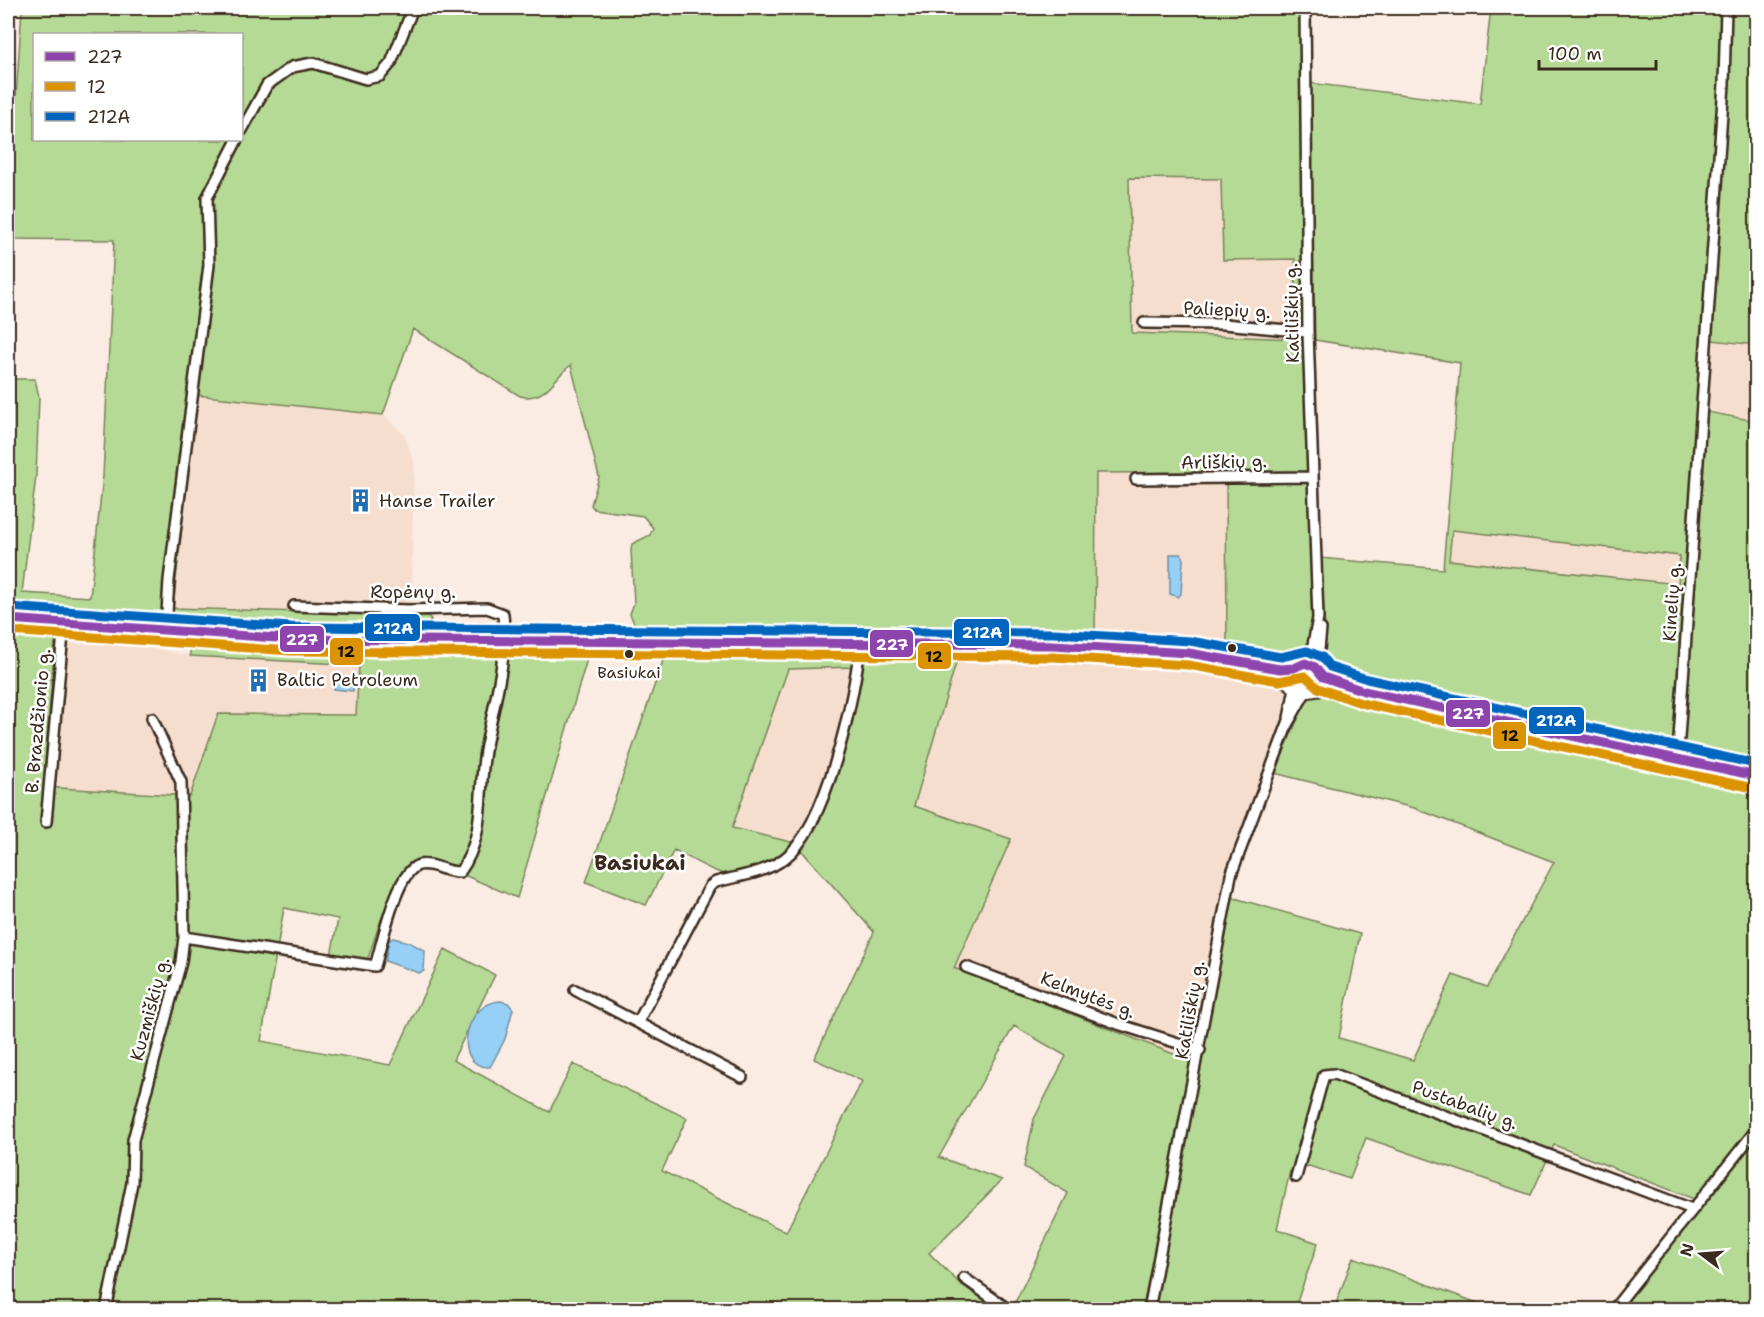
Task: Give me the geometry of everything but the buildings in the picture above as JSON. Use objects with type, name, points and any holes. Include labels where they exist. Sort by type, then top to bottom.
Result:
[{"type":"highway","points":[[8,618],[291,639],[1053,645],[1189,653],[1280,669],[1312,664],[1318,671],[1364,691]]},
{"type":"highway","points":[[1165,653],[1178,658],[1273,675],[1302,688],[1364,691],[1756,776]]},
{"type":"highway","points":[[1298,665],[1290,675],[1302,688]]},
{"type":"highway","points":[[1302,688],[1318,671]]},
{"type":"street","points":[[243,128],[259,95],[278,75],[303,63],[313,63],[366,79],[380,76],[391,63],[413,8]]},
{"type":"street","name":"Katiliškių g.","points":[[1305,8],[1308,332],[1318,618],[1322,634],[1318,671]]},
{"type":"street","name":"Kinelių g.","points":[[1675,758],[1679,738],[1725,75],[1726,8]]},
{"type":"street","points":[[166,630],[168,580],[209,265],[207,198],[236,141]]},
{"type":"street","name":"Paliepių g.","points":[[1144,323],[1224,324],[1308,332]]},
{"type":"street","name":"Arliškių g.","points":[[1136,479],[1312,477]]},
{"type":"street","name":"Ropėnų g.","points":[[294,606],[415,610],[487,608],[503,614],[506,641]]},
{"type":"street","name":"Katiliškių g.","points":[[1298,665],[1312,650],[1318,618]]},
{"type":"street","name":"B. Brazdžionio g.","points":[[46,822],[63,623]]},
{"type":"street","points":[[184,936],[375,966],[396,896],[406,875],[418,865],[460,872],[475,841],[482,803],[485,749],[503,668],[506,641]]},
{"type":"street","points":[[638,1022],[710,886],[716,882],[771,867],[783,860],[801,843],[825,789],[848,718],[861,644]]},
{"type":"street","name":"Katiliškių g.","points":[[1149,1310],[1200,1050],[1231,875],[1302,688]]},
{"type":"street","name":"Kuzmiškių g.","points":[[106,1310],[132,1183],[133,1140],[181,962],[184,936],[181,782],[152,718]]},
{"type":"street","name":"Kelmytės g.","points":[[966,967],[1121,1025],[1200,1050]]},
{"type":"street","points":[[575,990],[742,1077]]},
{"type":"street","name":"Pustabalių g.","points":[[1296,1177],[1324,1074],[1334,1074],[1692,1209]]},
{"type":"street","points":[[1613,1310],[1756,1130]]},
{"type":"street","points":[[964,1278],[1008,1310]]},
{"type":"shaded area","points":[[1129,178],[1221,179],[1295,259],[1297,339],[1132,333]]},
{"type":"shaded area","points":[[1712,339],[1756,345],[1756,421],[1707,413]]},
{"type":"shaded area","points":[[196,395],[383,415],[404,434],[414,462],[411,615],[173,608]]},
{"type":"shaded area","points":[[1096,472],[1226,472],[1227,647],[1193,650],[1095,639]]},
{"type":"shaded area","points":[[1452,530],[1680,556],[1678,584],[1449,560]]},
{"type":"shaded area","points":[[56,628],[190,656],[359,664],[357,715],[218,714],[191,796],[43,787]]},
{"type":"shaded area","points":[[959,653],[1066,654],[1187,664],[1277,681],[1291,689],[1285,719],[1229,870],[1194,1062],[954,969],[1010,839],[914,806]]},
{"type":"shaded area","points":[[854,667],[861,669],[853,709],[830,785],[801,850],[795,843],[732,829],[788,669]]},
{"type":"green space","points":[[22,8],[1301,8],[1301,189],[1312,631],[1307,648],[1300,658],[1290,662],[1279,662],[1227,647],[1226,472],[1096,473],[1095,639],[638,632],[630,614],[634,603],[631,550],[632,544],[650,535],[653,528],[643,516],[594,509],[591,505],[599,477],[571,365],[543,392],[536,396],[520,396],[413,329],[383,415],[196,395],[173,608],[427,616],[431,619],[427,628],[391,633],[289,630],[8,612],[8,379],[35,379],[39,397],[36,476],[22,593],[90,597],[103,476],[114,240],[8,239],[8,97],[16,98]],"holes":[[[1129,178],[1221,179],[1223,260],[1295,259],[1297,339],[1132,333]]]},
{"type":"green space","points":[[1491,8],[1756,8],[1756,345],[1712,340],[1707,412],[1756,421],[1756,768],[1330,675],[1323,669],[1322,660],[1326,641],[1320,558],[1443,569],[1460,363],[1315,340],[1310,83],[1480,104]],"holes":[[[1452,530],[1680,556],[1678,584],[1449,560]]]},
{"type":"green space","points":[[8,625],[56,628],[43,787],[190,796],[218,714],[356,715],[359,665],[190,656],[190,642],[337,648],[590,649],[517,898],[427,859],[415,863],[405,872],[388,901],[367,961],[331,956],[338,919],[284,908],[261,1041],[390,1065],[445,949],[495,975],[453,1060],[549,1112],[573,1064],[687,1118],[662,1171],[786,1232],[862,1081],[814,1059],[874,932],[801,850],[830,785],[853,709],[866,655],[875,650],[959,653],[914,806],[1011,839],[954,968],[1194,1062],[1145,1309],[1012,1309],[1068,1193],[1024,1167],[1034,1119],[1066,1056],[1014,1026],[939,1157],[1002,1180],[929,1253],[960,1284],[998,1309],[8,1309]]},
{"type":"green space","points":[[839,650],[850,655],[854,667],[788,669],[732,828],[795,843],[760,865],[730,874],[709,869],[674,850],[646,905],[586,882],[666,652]]},
{"type":"green space","points":[[1325,691],[1447,724],[1482,725],[1756,785],[1756,1309],[1619,1309],[1702,1202],[1554,1145],[1531,1195],[1366,1138],[1350,1179],[1309,1166],[1290,1171],[1277,1229],[1318,1243],[1295,1307],[1301,1309],[1154,1310],[1231,897],[1360,934],[1339,1038],[1413,1060],[1453,975],[1487,987],[1554,862],[1414,808],[1274,773],[1307,698]]},
{"type":"green space","points":[[1353,1257],[1494,1309],[1334,1309]]},
{"type":"water","points":[[1170,554],[1181,554],[1183,559],[1181,594],[1178,597],[1170,594]]},
{"type":"water","points":[[336,678],[354,679],[353,691],[334,689]]},
{"type":"water","points":[[393,938],[409,942],[425,951],[424,971],[419,973],[385,961],[389,940]]},
{"type":"water","points":[[500,1001],[508,1003],[513,1009],[505,1039],[490,1067],[478,1065],[471,1058],[467,1048],[470,1024],[477,1013],[487,1005]]},
{"type":"transit line","name":"212A","points":[[9,607],[291,627],[1054,633],[1190,641],[1281,657],[1307,651],[1322,657],[1330,667],[1367,679],[1756,764]]},
{"type":"transit line","name":"227","points":[[8,619],[291,639],[1053,645],[1189,653],[1280,669],[1294,668],[1305,663],[1315,667],[1323,677],[1364,691],[1756,776]]},
{"type":"transit line","name":"12","points":[[8,631],[291,651],[1053,657],[1188,665],[1279,681],[1305,676],[1318,688],[1361,703],[1753,788]]},
{"type":"place","name":"Hanse Trailer","points":[[361,501]]},
{"type":"place","name":"Basiukai","points":[[629,654]]},
{"type":"place","name":"Baltic Petroleum","points":[[259,680]]},
{"type":"district","name":"Basiukai","points":[[640,863]]}]
